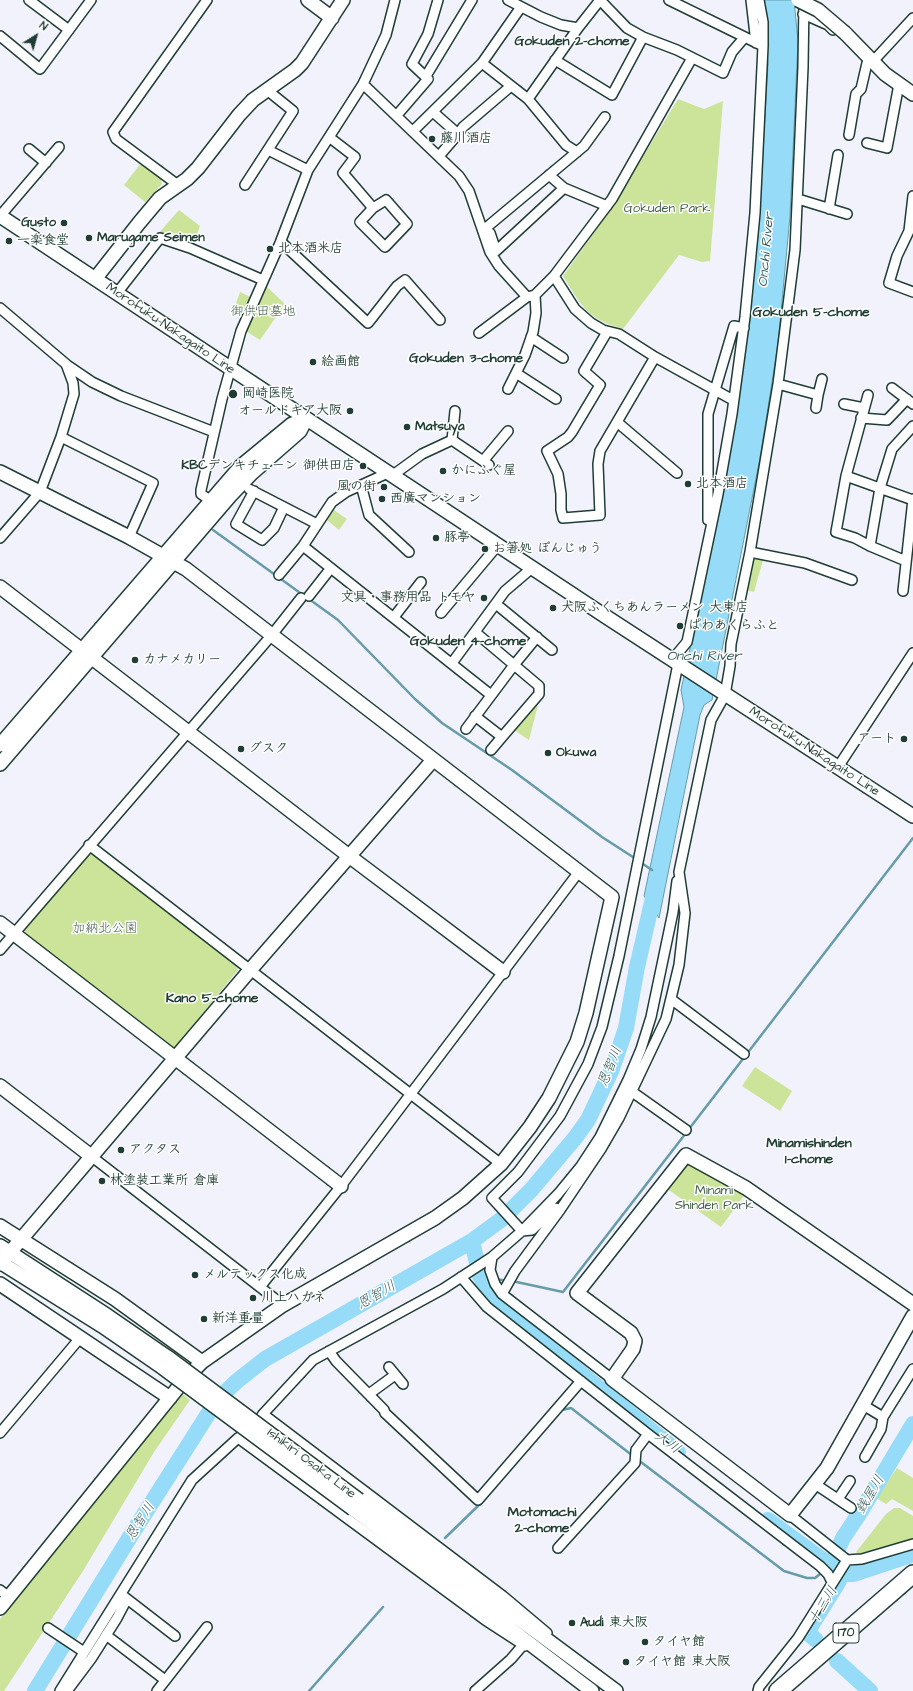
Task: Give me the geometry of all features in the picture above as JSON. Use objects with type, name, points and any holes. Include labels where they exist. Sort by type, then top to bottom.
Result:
[{"type":"highway","name":"170","points":[[778,1691],[913,1574]]},
{"type":"street","points":[[29,0],[69,30]]},
{"type":"street","points":[[0,36],[40,69],[91,0]]},
{"type":"street","points":[[178,186],[116,139],[113,132],[207,0]]},
{"type":"street","points":[[308,0],[332,18]]},
{"type":"street","points":[[95,279],[138,223],[160,198],[178,186],[198,168],[239,115],[253,100],[295,70],[302,63],[343,0]]},
{"type":"street","points":[[210,500],[201,494],[201,490],[214,432],[241,331],[281,242],[308,170],[363,84],[386,35],[395,0]]},
{"type":"street","points":[[426,76],[412,64],[428,34],[438,0]]},
{"type":"street","points":[[397,115],[428,79],[426,76],[472,0]]},
{"type":"street","points":[[508,0],[561,25],[578,28]]},
{"type":"street","points":[[528,99],[578,28],[600,0],[627,28],[643,37],[677,50],[723,73],[732,52],[744,38]]},
{"type":"street","points":[[669,0],[744,38],[760,44]]},
{"type":"street","points":[[751,0],[760,44]]},
{"type":"street","points":[[522,1231],[492,1198],[518,1172],[560,1116],[588,1064],[602,1027],[619,956],[677,663],[687,642],[712,522],[731,421],[744,328],[755,213],[760,44],[763,22],[759,0]]},
{"type":"street","points":[[798,0],[818,10],[846,33],[885,74],[913,94]]},
{"type":"street","points":[[67,1691],[106,1635],[124,1597],[192,1480],[238,1438],[254,1428],[263,1414],[313,1360],[443,1289],[492,1257],[522,1231],[558,1194],[581,1166],[600,1137],[628,1080],[641,1049],[651,1017],[673,912],[679,872],[711,720],[730,666],[731,644],[750,552],[778,384],[795,250],[803,67],[804,0]]},
{"type":"street","points":[[811,0],[847,27],[872,60]]},
{"type":"street","points":[[413,131],[482,63],[521,7]]},
{"type":"street","points":[[804,14],[828,25],[872,60]]},
{"type":"street","points":[[849,135],[856,94],[860,89],[872,60],[913,18]]},
{"type":"street","points":[[555,60],[612,95],[643,37]]},
{"type":"street","points":[[479,334],[531,296],[554,276],[607,206],[692,58]]},
{"type":"street","points":[[482,63],[528,99],[566,145],[577,152]]},
{"type":"street","points":[[363,84],[459,176],[469,191],[490,252],[499,266],[531,296],[536,313],[532,337],[508,389]]},
{"type":"street","points":[[867,143],[887,148],[899,84]]},
{"type":"street","points":[[439,156],[463,127],[511,86]]},
{"type":"street","points":[[245,185],[294,110],[267,90]]},
{"type":"street","points":[[433,112],[458,134]]},
{"type":"street","points":[[487,227],[584,146],[605,117]]},
{"type":"street","points":[[329,137],[355,157],[342,173],[373,208]]},
{"type":"street","points":[[0,216],[59,147]]},
{"type":"street","points":[[29,149],[46,163]]},
{"type":"street","points":[[268,150],[308,170]]},
{"type":"street","points":[[829,209],[838,155]]},
{"type":"street","points":[[549,174],[564,188],[607,206]]},
{"type":"street","points":[[474,205],[480,204],[496,251],[564,188]]},
{"type":"street","points":[[913,196],[909,231],[897,256],[890,283],[910,291],[913,282]]},
{"type":"street","points":[[798,199],[847,214]]},
{"type":"street","points":[[386,200],[407,224],[385,247],[360,222],[373,208],[386,200]]},
{"type":"street","name":"Morofuku-Nakagaito Line","points":[[0,216],[532,568],[913,816]]},
{"type":"street","points":[[117,293],[160,238],[190,248],[263,280]]},
{"type":"street","points":[[281,242],[368,323],[397,286],[404,280],[440,320]]},
{"type":"street","points":[[554,276],[575,309],[591,323],[607,332],[619,334],[655,357],[733,400]]},
{"type":"street","points":[[0,308],[66,364],[92,382],[121,396],[214,432]]},
{"type":"street","points":[[712,522],[708,520],[708,414],[734,326],[744,328]]},
{"type":"street","points":[[607,332],[584,371],[600,385],[568,437],[547,451],[558,474],[563,518],[600,515],[598,464],[600,451],[655,357]]},
{"type":"street","points":[[532,337],[563,358]]},
{"type":"street","points":[[0,538],[40,492],[61,437],[74,394],[73,383],[66,364]]},
{"type":"street","points":[[516,373],[556,398]]},
{"type":"street","points":[[816,408],[822,379]]},
{"type":"street","points":[[778,384],[818,394]]},
{"type":"street","points":[[861,418],[887,420],[910,402],[892,388]]},
{"type":"street","points":[[868,395],[846,476],[836,532],[855,538],[906,561]]},
{"type":"street","points":[[844,404],[864,408]]},
{"type":"street","points":[[452,440],[455,411]]},
{"type":"street","points":[[0,764],[87,653],[168,558],[252,473],[300,432],[306,419]]},
{"type":"street","points":[[168,558],[210,500],[241,466],[292,424],[306,419]]},
{"type":"street","points":[[617,422],[677,473]]},
{"type":"street","points":[[870,546],[880,488],[892,449],[913,426]]},
{"type":"street","points":[[452,440],[486,463],[508,431]]},
{"type":"street","points":[[61,437],[153,482],[129,537]]},
{"type":"street","points":[[279,575],[303,546],[332,502],[346,492],[392,474],[422,454],[452,440]]},
{"type":"street","points":[[0,472],[129,537],[186,569],[578,873],[612,897],[586,1013],[577,1042],[550,1098],[530,1127],[501,1164],[463,1198],[436,1218],[283,1305],[202,1362],[185,1379],[5,1593],[0,1608]]},
{"type":"street","points":[[846,476],[913,499],[903,591]]},
{"type":"street","points":[[241,484],[317,524]]},
{"type":"street","points":[[361,486],[369,516],[409,552]]},
{"type":"street","points":[[254,491],[236,524],[262,540],[274,528],[284,507]]},
{"type":"street","points":[[441,613],[498,545]]},
{"type":"street","points":[[303,546],[492,695]]},
{"type":"street","points":[[750,552],[805,563],[852,580]]},
{"type":"street","points":[[0,950],[188,731],[331,568]]},
{"type":"street","points":[[452,663],[506,591],[532,568]]},
{"type":"street","points":[[394,617],[421,582]]},
{"type":"street","points":[[0,587],[349,856],[503,972]]},
{"type":"street","points":[[496,604],[552,650]]},
{"type":"street","points":[[475,632],[539,686],[539,694],[491,750]]},
{"type":"street","points":[[466,729],[537,637]]},
{"type":"street","points":[[0,745],[87,653]]},
{"type":"street","points":[[838,767],[913,653]]},
{"type":"street","points":[[475,716],[502,736]]},
{"type":"street","points":[[0,1262],[5,1249],[21,1238],[251,969],[433,760]]},
{"type":"street","points":[[89,846],[251,969],[501,1164]]},
{"type":"street","points":[[502,1294],[515,1271],[560,1210],[601,1149],[619,1118],[666,1019],[679,965],[685,913],[679,872]]},
{"type":"street","points":[[260,1287],[341,1186],[578,873]]},
{"type":"street","points":[[0,923],[341,1186]]},
{"type":"street","points":[[671,999],[744,1054]]},
{"type":"street","points":[[0,1086],[283,1305]]},
{"type":"street","points":[[631,1091],[686,1130]]},
{"type":"street","points":[[612,1379],[633,1349],[635,1341],[631,1333],[577,1293],[686,1155],[746,1188],[913,1304]]},
{"type":"street","points":[[522,1231],[532,1230],[555,1208],[560,1210]]},
{"type":"street","points":[[0,1226],[115,1299],[202,1362]]},
{"type":"street","name":"Ishikiri Osaka Line","points":[[5,1249],[108,1316],[166,1363],[356,1504],[566,1653],[616,1691]]},
{"type":"street","points":[[492,1257],[490,1270],[495,1284],[502,1294],[790,1515],[845,1560],[862,1559],[913,1544]]},
{"type":"street","name":"Ishikiri Osaka Line","points":[[0,1262],[102,1326],[166,1363]]},
{"type":"street","points":[[461,1277],[487,1307],[648,1434],[820,1566],[833,1580]]},
{"type":"street","points":[[0,1284],[170,1398]]},
{"type":"street","points":[[790,1515],[827,1468],[913,1316]]},
{"type":"street","points":[[0,1433],[80,1338]]},
{"type":"street","points":[[329,1351],[336,1361],[369,1394],[385,1413],[478,1500],[581,1381]]},
{"type":"street","points":[[865,1457],[881,1429],[883,1417],[913,1369]]},
{"type":"street","points":[[369,1394],[392,1371],[403,1384]]},
{"type":"street","points":[[863,1406],[883,1417]]},
{"type":"street","points":[[263,1414],[503,1596],[542,1628],[566,1653]]},
{"type":"street","points":[[558,1548],[635,1463],[636,1450],[648,1434]]},
{"type":"street","points":[[238,1438],[485,1620],[523,1645],[558,1663]]},
{"type":"street","points":[[838,1499],[850,1481]]},
{"type":"street","points":[[815,1484],[851,1508]]},
{"type":"street","name":"Ishikiri Osaka Line","points":[[356,1504],[592,1691]]},
{"type":"street","points":[[758,1691],[759,1687],[798,1638],[845,1560]]},
{"type":"street","points":[[124,1597],[175,1636]]},
{"type":"street","points":[[60,1691],[84,1652],[124,1597]]},
{"type":"street","points":[[157,1691],[207,1627]]},
{"type":"street","points":[[48,1628],[84,1652]]},
{"type":"street","points":[[106,1635],[165,1680]]},
{"type":"street","points":[[475,1691],[511,1659],[523,1645]]},
{"type":"green space","name":"Gokuden Park","points":[[678,99],[704,109],[723,101],[710,261],[702,262],[679,255],[623,329],[596,318],[586,310],[563,276],[611,209]]},
{"type":"green space","points":[[141,163],[161,179],[162,184],[145,202],[124,185]]},
{"type":"green space","points":[[179,210],[200,226],[193,245],[157,235]]},
{"type":"green space","name":"御供田墓地","points":[[264,284],[285,304],[260,340],[244,330],[249,317],[234,309],[240,292],[257,300]]},
{"type":"green space","points":[[334,510],[347,519],[339,530],[327,520]]},
{"type":"green space","points":[[755,558],[763,560],[754,592],[746,590]]},
{"type":"green space","points":[[539,701],[529,740],[514,730]]},
{"type":"green space","name":"加納北公園","points":[[87,855],[94,855],[237,965],[238,970],[174,1048],[25,935],[25,928]]},
{"type":"green space","points":[[755,1067],[792,1091],[780,1111],[742,1086]]},
{"type":"green space","name":"Minami Shinden Park","points":[[690,1163],[746,1193],[721,1227],[666,1188],[683,1164]]},
{"type":"green space","points":[[183,1394],[190,1400],[154,1452],[83,1571],[4,1691],[0,1691],[0,1619]]},
{"type":"green space","points":[[897,1468],[913,1478],[913,1511],[892,1499],[886,1504],[876,1498]]},
{"type":"green space","points":[[894,1508],[900,1508],[913,1516],[913,1539],[858,1554],[856,1552],[886,1514]]},
{"type":"water","name":"Onchi River","points":[[763,0],[794,0],[798,41],[790,216],[778,344],[760,458],[712,700],[704,705],[700,715],[659,918],[644,896],[684,707],[681,690],[722,500],[743,366],[758,237],[768,64]]},
{"type":"waterway","points":[[213,530],[303,595]]},
{"type":"waterway","points":[[309,599],[338,620],[415,699],[442,723],[512,770],[602,837],[636,859]]},
{"type":"waterway","points":[[689,1129],[913,838]]},
{"type":"waterway","points":[[640,862],[652,870]]},
{"type":"waterway","name":"恩智川","points":[[35,1691],[133,1532],[217,1400],[237,1381],[265,1359],[472,1241],[502,1219],[531,1190],[575,1138],[588,1120],[612,1069],[626,1028],[637,967],[656,885]]},
{"type":"waterway","points":[[512,1281],[563,1292],[686,1133]]},
{"type":"waterway","name":"大川","points":[[472,1241],[480,1276],[493,1302],[678,1452]]},
{"type":"waterway","points":[[480,1276],[491,1278]]},
{"type":"waterway","points":[[496,1279],[507,1281]]},
{"type":"waterway","points":[[562,1410],[571,1408],[633,1456]]},
{"type":"waterway","name":"銭屋川","points":[[830,1566],[843,1538],[861,1511],[913,1424]]},
{"type":"waterway","points":[[637,1459],[784,1571],[807,1578],[815,1578],[830,1566]]},
{"type":"waterway","points":[[445,1538],[481,1503]]},
{"type":"waterway","name":"大川","points":[[768,1520],[842,1574],[854,1574],[908,1556]]},
{"type":"waterway","name":"十三川","points":[[816,1640],[809,1634],[811,1626],[839,1581],[836,1570]]},
{"type":"waterway","points":[[309,1691],[383,1607]]},
{"type":"waterway","name":"十三川","points":[[837,1661],[870,1691]]},
{"type":"place","name":"藤川酒店","points":[[432,139]]},
{"type":"place","name":"Gusto","points":[[64,223]]},
{"type":"place","name":"Marugame Seimen","points":[[89,238]]},
{"type":"place","name":"一楽食堂","points":[[9,241]]},
{"type":"place","name":"北本酒米店","points":[[270,249]]},
{"type":"place","name":"絵画館","points":[[313,362]]},
{"type":"place","name":"岡崎医院","points":[[233,394]]},
{"type":"place","name":"オールドギア大阪","points":[[350,411]]},
{"type":"place","name":"Matsuya","points":[[407,427]]},
{"type":"place","name":"KBCデンキチェーン 御供田店","points":[[363,466]]},
{"type":"place","name":"かにふぐ屋","points":[[443,471]]},
{"type":"place","name":"北本酒店","points":[[688,484]]},
{"type":"place","name":"風の街","points":[[384,487]]},
{"type":"place","name":"西廣マンション","points":[[382,499]]},
{"type":"place","name":"豚亭","points":[[436,538]]},
{"type":"place","name":"お箸処 ぼんじゅう","points":[[485,549]]},
{"type":"place","name":"文具・事務用品 トモヤ","points":[[484,598]]},
{"type":"place","name":"大阪ふくちあんラーメン 大東店","points":[[553,608]]},
{"type":"place","name":"ぱわあくらふと","points":[[680,626]]},
{"type":"place","name":"カナメカリー","points":[[135,660]]},
{"type":"place","name":"アート","points":[[904,739]]},
{"type":"place","name":"グスク","points":[[241,749]]},
{"type":"place","name":"Okuwa","points":[[548,753]]},
{"type":"place","name":"アクタス","points":[[121,1150]]},
{"type":"place","name":"林塗装工業所 倉庫","points":[[102,1181]]},
{"type":"place","name":"メルテックス化成","points":[[195,1275]]},
{"type":"place","name":"川上ハガネ","points":[[253,1298]]},
{"type":"place","name":"新洋重量","points":[[204,1319]]},
{"type":"place","name":"Audi 東大阪","points":[[572,1623]]},
{"type":"place","name":"タイヤ館","points":[[645,1642]]},
{"type":"place","name":"タイヤ館 東大阪","points":[[626,1662]]},
{"type":"district","name":"Gokuden 2-chome","points":[[572,42]]},
{"type":"district","name":"Gokuden 5-chome","points":[[811,313]]},
{"type":"district","name":"Gokuden 3-chome","points":[[466,359]]},
{"type":"district","name":"Gokuden 4-chome","points":[[468,642]]},
{"type":"district","name":"Kano 5-chome","points":[[212,999]]},
{"type":"district","name":"Minamishinden 1-chome","points":[[809,1152]]},
{"type":"district","name":"Motomachi 2-chome","points":[[542,1522]]}]
